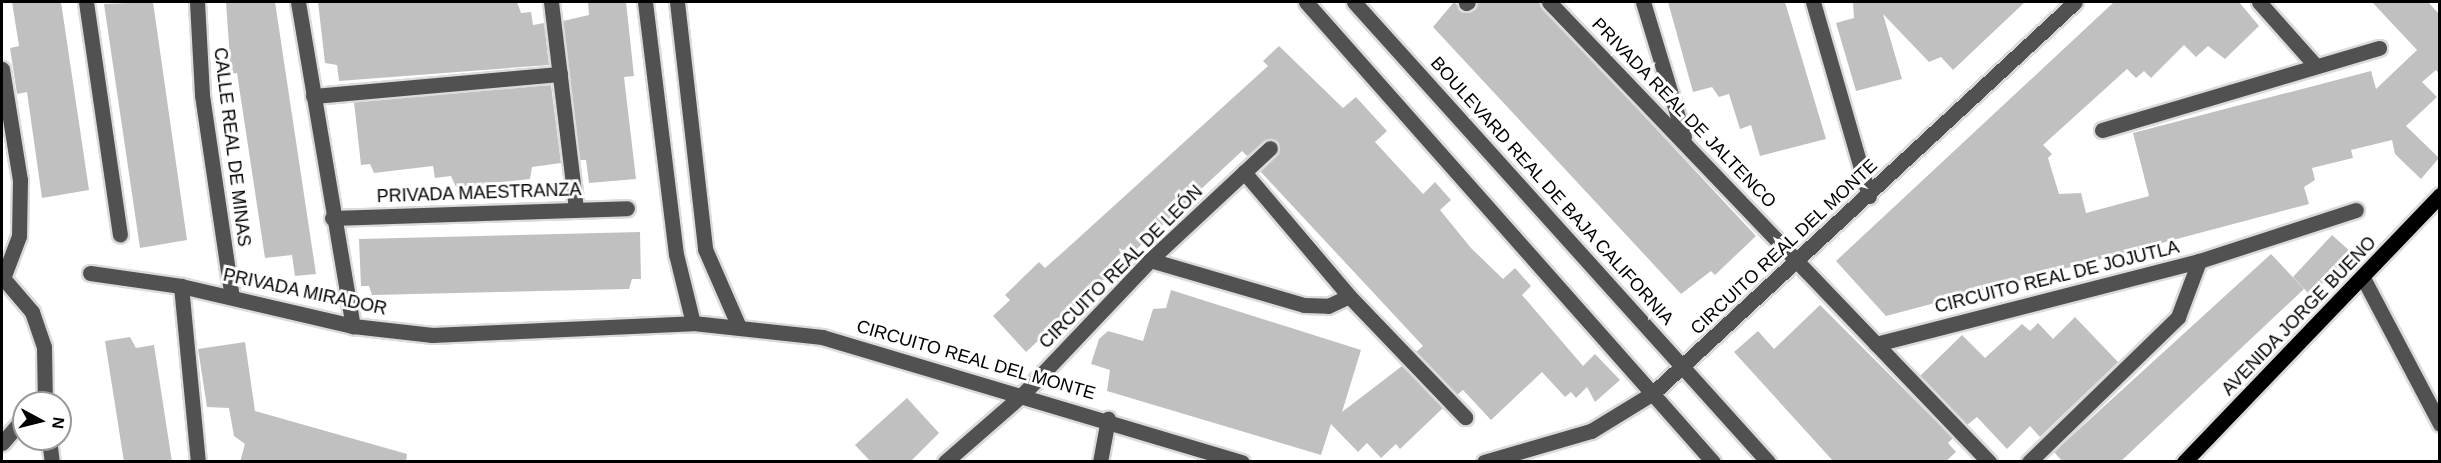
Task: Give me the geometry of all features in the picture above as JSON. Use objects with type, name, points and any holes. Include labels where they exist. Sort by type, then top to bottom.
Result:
[{"type":"main road","name":"AVENIDA JORGE BUENO","points":[[2184,462],[2363,278],[2439,195]]},
{"type":"street","points":[[86,2],[120,235]]},
{"type":"street","name":"CALLE REAL DE MINAS","points":[[197,2],[202,95],[232,297]]},
{"type":"street","points":[[298,2],[332,218],[353,326]]},
{"type":"street","points":[[551,2],[576,210]]},
{"type":"street","points":[[645,2],[676,254],[693,323]]},
{"type":"street","points":[[677,2],[705,249],[739,327]]},
{"type":"street","points":[[1308,2],[1713,462]]},
{"type":"street","name":"BOULEVARD REAL DE BAJA CALIFORNIA","points":[[1354,2],[1684,365],[1768,462]]},
{"type":"street","name":"PRIVADA REAL DE JALTENCO","points":[[1549,2],[1685,140],[1989,462]]},
{"type":"street","points":[[1643,2],[1685,140]]},
{"type":"street","points":[[1813,2],[1869,196]]},
{"type":"street","name":"CIRCUITO REAL DEL MONTE","points":[[1484,462],[1591,431],[1653,393],[1869,196],[2075,2]]},
{"type":"street","points":[[2259,2],[2314,64]]},
{"type":"street","points":[[2102,130],[2314,64],[2379,48]]},
{"type":"street","points":[[2,69],[20,180],[19,236],[2,279],[32,312],[44,347],[42,391]]},
{"type":"street","points":[[313,96],[560,74]]},
{"type":"street","name":"CIRCUITO REAL DE LEÓN","points":[[945,462],[1023,394],[1150,260],[1270,148]]},
{"type":"street","points":[[1244,172],[1349,296],[1465,417]]},
{"type":"street","name":"PRIVADA MAESTRANZA","points":[[332,218],[627,208]]},
{"type":"street","points":[[2199,261],[2356,210]]},
{"type":"street","points":[[1150,260],[1304,305],[1328,306],[1349,296]]},
{"type":"street","name":"CIRCUITO REAL DE JOJUTLA","points":[[1876,344],[2199,261]]},
{"type":"street","name":"CIRCUITO REAL DE JOJUTLA","points":[[2029,462],[2178,318],[2199,261]]},
{"type":"street","name":"PRIVADA MIRADOR","points":[[90,273],[181,286],[353,326],[432,334],[693,323]]},
{"type":"street","points":[[2363,278],[2439,424]]},
{"type":"street","points":[[181,286],[198,462]]},
{"type":"street","name":"CIRCUITO REAL DEL MONTE","points":[[693,323],[822,337],[1108,419],[1242,462]]},
{"type":"street","points":[[1100,462],[1108,419]]},
{"type":"street","points":[[2,444],[12,432]]},
{"type":"building","points":[[12,2],[61,2],[89,190],[42,198],[27,92],[17,94],[10,48],[19,46]]},
{"type":"building","points":[[153,2],[187,240],[140,248],[104,4]]},
{"type":"building","points":[[226,2],[275,2],[316,274],[295,276],[292,255],[265,258],[237,73],[231,74]]},
{"type":"building","points":[[318,2],[517,2],[521,13],[531,12],[533,25],[544,23],[549,65],[339,81],[337,65],[325,63]]},
{"type":"building","points":[[588,2],[626,2],[634,76],[624,77],[636,179],[589,183],[586,160],[580,160],[563,21],[589,15]]},
{"type":"building","points":[[1454,2],[1466,13],[1478,2],[1538,2],[1756,236],[1715,275],[1711,271],[1681,294],[1433,27]]},
{"type":"building","points":[[1668,2],[1785,2],[1826,139],[1760,156],[1751,125],[1740,129],[1729,94],[1719,97],[1712,87],[1693,92]]},
{"type":"building","points":[[1853,2],[2025,2],[1953,70],[1941,57],[1929,62],[1883,14],[1902,79],[1856,91],[1836,23],[1854,18]]},
{"type":"building","points":[[2114,2],[2239,2],[2259,26],[2225,59],[2208,46],[2196,57],[2184,45],[2151,78],[2144,71],[2136,78],[2127,69],[2043,145],[2052,154],[2048,158],[2059,194],[2081,193],[2086,213],[2149,196],[2133,133],[2371,71],[2376,89],[2417,50],[2372,2],[2428,2],[2439,14],[2439,74],[2436,70],[2422,82],[2437,97],[2406,126],[2439,158],[2421,179],[2395,154],[2392,140],[2351,150],[2353,158],[2312,168],[2315,180],[2304,187],[2309,204],[1886,316],[1836,261]]},
{"type":"building","points":[[1279,46],[1343,108],[1356,97],[1387,131],[1375,142],[1423,194],[1435,182],[1451,200],[1440,210],[1471,248],[1503,279],[1515,268],[1531,286],[1522,295],[1583,366],[1595,354],[1620,380],[1595,402],[1587,387],[1576,398],[1571,392],[1565,397],[1542,372],[1491,420],[1463,390],[1457,395],[1416,352],[1423,346],[1260,171],[1279,151],[1272,139],[1247,156],[1242,151],[1026,352],[993,316],[1010,300],[1005,295],[1039,262],[1045,268],[1268,66],[1263,61]]},
{"type":"building","points":[[551,85],[561,163],[532,167],[530,179],[456,187],[451,176],[435,178],[433,166],[374,173],[370,164],[361,165],[354,102]]},
{"type":"building","points":[[640,232],[641,279],[632,279],[629,289],[372,295],[369,286],[361,286],[359,239]]},
{"type":"building","points":[[2332,235],[2352,253],[2311,296],[2293,277]]},
{"type":"building","points":[[2271,254],[2304,289],[2120,462],[2063,462],[2054,452]]},
{"type":"building","points":[[1171,290],[1361,350],[1342,412],[1402,366],[1443,408],[1400,449],[1396,444],[1381,458],[1367,443],[1358,452],[1331,424],[1321,455],[1107,391],[1110,370],[1091,364],[1099,339],[1108,331],[1143,341],[1153,309],[1166,308]]},
{"type":"building","points":[[1820,305],[1953,438],[1948,443],[1956,452],[1945,462],[1834,462],[1734,352],[1758,331],[1774,349]]},
{"type":"building","points":[[2075,317],[2118,362],[2040,437],[2030,426],[2007,449],[1977,417],[1967,425],[1920,376],[1962,335],[1985,358],[2022,324],[2030,331],[2038,323],[2053,339]]},
{"type":"building","points":[[130,337],[136,348],[154,345],[172,462],[124,462],[105,341]]},
{"type":"building","points":[[245,342],[255,411],[407,454],[406,462],[240,462],[245,444],[234,436],[229,408],[207,407],[198,349]]},
{"type":"building","points":[[907,398],[939,433],[910,462],[871,462],[855,445]]}]
